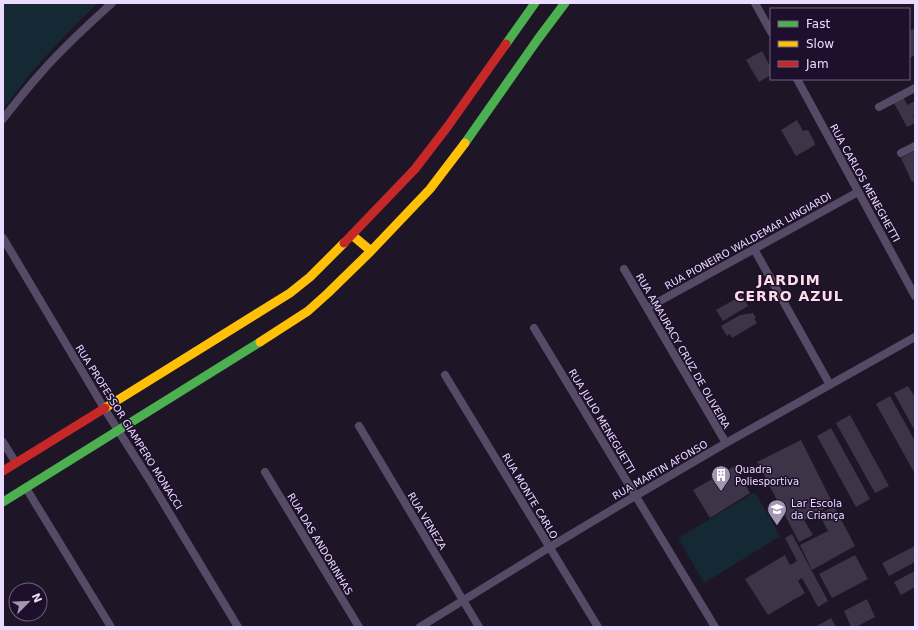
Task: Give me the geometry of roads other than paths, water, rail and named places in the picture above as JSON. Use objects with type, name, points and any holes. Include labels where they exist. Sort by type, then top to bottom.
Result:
[{"type":"main road","points":[[3,470],[290,293],[310,277],[352,235],[419,163],[448,126],[535,3]]},
{"type":"main road","points":[[3,502],[308,311],[328,294],[430,189],[466,142],[565,3]]},
{"type":"main road","points":[[352,235],[371,251]]},
{"type":"street","points":[[3,119],[54,59],[79,33],[112,3]]},
{"type":"street","points":[[755,3],[770,30]]},
{"type":"street","name":"RUA CARLOS MENEGHETTI","points":[[798,80],[915,296]]},
{"type":"street","points":[[879,107],[915,88]]},
{"type":"street","points":[[901,153],[915,146]]},
{"type":"street","name":"RUA PIONEIRO WALDEMAR LINGIARDI","points":[[646,308],[858,192]]},
{"type":"street","name":"RUA PROFESSOR GIAMPERO MONACCI","points":[[3,238],[104,408],[149,479],[238,627]]},
{"type":"street","points":[[754,249],[830,384]]},
{"type":"street","name":"RUA AMAURACY CRUZ DE OLIVEIRA","points":[[624,269],[726,444]]},
{"type":"street","name":"RUA JULIO MENEGUETTI","points":[[534,328],[715,627]]},
{"type":"street","name":"RUA MARTIN AFONSO","points":[[420,627],[636,496],[830,384],[915,337]]},
{"type":"street","name":"RUA MONTE CARLO","points":[[445,375],[598,627]]},
{"type":"street","name":"RUA VENEZA","points":[[359,426],[479,627]]},
{"type":"street","points":[[3,442],[16,463]]},
{"type":"street","name":"RUA DAS ANDORINHAS","points":[[265,472],[359,627]]},
{"type":"street","points":[[26,488],[111,627]]},
{"type":"place","name":"Quadra Poliesportiva","points":[[721,492]]},
{"type":"place","name":"Lar Escola da Criança","points":[[777,526]]},
{"type":"district","name":"JARDIM CERRO AZUL","points":[[789,288]]}]
